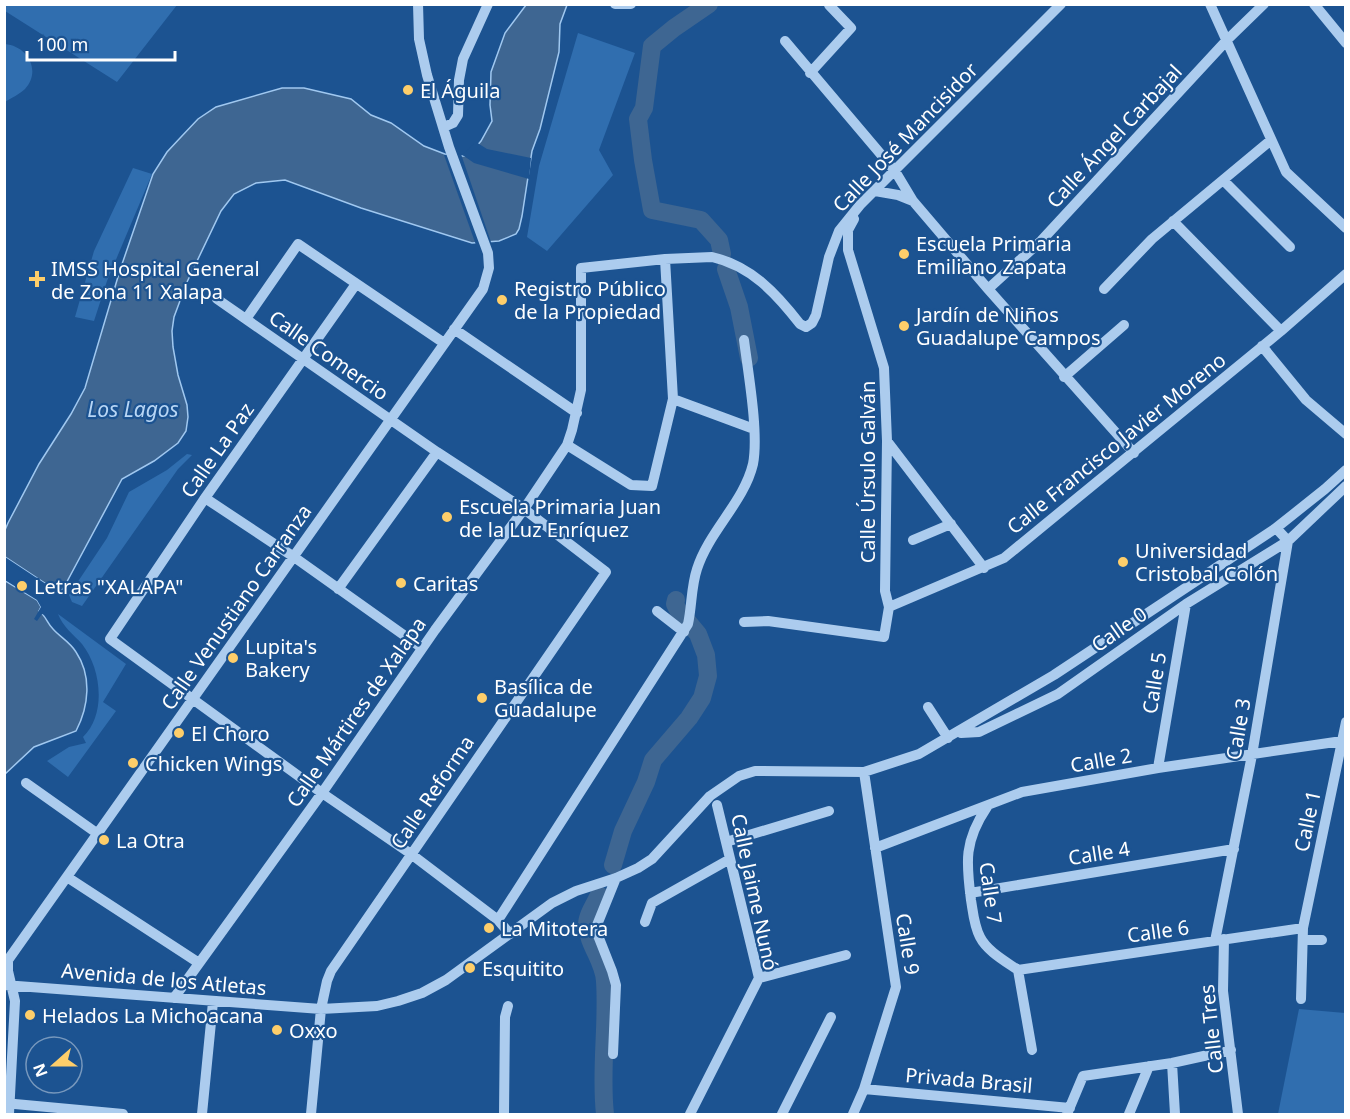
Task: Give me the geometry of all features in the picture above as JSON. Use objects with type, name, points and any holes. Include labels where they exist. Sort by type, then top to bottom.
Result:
[{"type":"street","name":"Calle Venustiano Carranza","points":[[8,1107],[15,1001],[8,985],[8,960],[483,290],[489,267],[486,247],[452,154],[427,75],[419,39],[418,4]]},
{"type":"street","points":[[444,127],[453,123],[458,115],[459,80],[463,59],[488,4]]},
{"type":"street","points":[[615,4],[631,4]]},
{"type":"street","name":"Calle José Mancisidor","points":[[665,259],[712,257],[737,264],[766,284],[800,324],[806,327],[812,323],[816,315],[829,257],[839,231],[860,206],[1061,4]]},
{"type":"street","points":[[1210,4],[1286,172],[1346,228]]},
{"type":"street","name":"Calle Ángel Carbajal","points":[[987,289],[1041,241],[1227,40],[1264,4]]},
{"type":"street","points":[[1314,4],[1346,43]]},
{"type":"street","points":[[810,73],[851,28],[829,5]]},
{"type":"street","points":[[784,40],[895,171],[913,201],[987,289],[1134,453]]},
{"type":"street","points":[[1104,289],[1152,239],[1271,140]]},
{"type":"street","points":[[1223,180],[1290,248]]},
{"type":"street","points":[[875,191],[898,195],[913,201]]},
{"type":"street","name":"Calle Úrsulo Galván","points":[[744,622],[768,621],[884,637],[889,607],[885,591],[887,441],[884,368],[848,250],[848,230],[860,206]]},
{"type":"street","points":[[1173,221],[1281,331]]},
{"type":"street","points":[[246,319],[298,244],[444,342]]},
{"type":"street","points":[[567,445],[631,485],[652,486],[673,399],[665,259]]},
{"type":"street","name":"Calle Mártires de Xalapa","points":[[174,998],[322,793],[422,648],[524,509],[567,445],[577,413],[580,390],[581,268],[665,259]]},
{"type":"street","name":"Calle Francisco Javier Moreno","points":[[889,607],[1004,558],[1281,331],[1346,274]]},
{"type":"street","name":"Calle La Paz","points":[[194,699],[110,639],[205,498],[356,284]]},
{"type":"street","name":"Calle Comercio","points":[[217,299],[302,360],[524,509],[606,572]]},
{"type":"street","points":[[1064,377],[1124,325]]},
{"type":"street","points":[[454,329],[577,413]]},
{"type":"street","points":[[498,920],[687,623],[697,569],[714,534],[744,486],[753,464],[754,429],[744,340]]},
{"type":"street","points":[[1262,346],[1306,400],[1346,434]]},
{"type":"street","points":[[673,399],[754,429]]},
{"type":"street","points":[[887,441],[984,568]]},
{"type":"street","points":[[338,589],[437,452]]},
{"type":"street","name":"Avenida de los Atletas","points":[[8,985],[321,1009],[377,1006],[422,993],[446,980],[552,903],[576,891],[616,878],[652,859],[710,796],[739,776],[755,771],[864,772],[919,754],[953,735],[1054,675],[1276,528],[1346,470]]},
{"type":"street","name":"Calle 0","points":[[953,735],[979,732],[1058,694],[1186,604],[1288,541],[1346,486]]},
{"type":"street","points":[[205,498],[422,648]]},
{"type":"street","points":[[913,540],[951,524]]},
{"type":"street","points":[[1276,528],[1288,541]]},
{"type":"street","name":"Calle 3","points":[[1219,940],[1288,541]]},
{"type":"street","name":"Calle Reforma","points":[[311,1114],[321,1009],[331,971],[606,572]]},
{"type":"street","name":"Calle 5","points":[[1158,768],[1186,604]]},
{"type":"street","points":[[657,611],[687,623]]},
{"type":"street","points":[[194,699],[322,793],[411,854],[498,920],[510,934]]},
{"type":"street","points":[[928,707],[953,735]]},
{"type":"street","name":"Calle 1","points":[[1300,999],[1303,934],[1346,722]]},
{"type":"street","name":"Calle 2","points":[[875,848],[1022,792],[1158,768],[1342,741]]},
{"type":"street","name":"Calle 9","points":[[853,1114],[864,1089],[897,987],[864,772]]},
{"type":"street","points":[[26,783],[98,834]]},
{"type":"street","name":"Calle Jaime Nunó","points":[[690,1114],[759,978],[717,805]]},
{"type":"street","name":"Calle 7","points":[[987,807],[977,822],[969,844],[966,867],[975,922],[980,938],[1018,970]]},
{"type":"street","points":[[726,843],[829,812]]},
{"type":"street","name":"Calle 4","points":[[970,893],[1234,849]]},
{"type":"street","points":[[645,922],[652,903],[730,859]]},
{"type":"street","points":[[67,877],[199,963]]},
{"type":"street","points":[[613,1054],[616,985],[597,933],[597,925],[616,878]]},
{"type":"street","name":"Calle 6","points":[[1018,970],[1219,940],[1303,934],[1322,940]]},
{"type":"street","points":[[500,940],[506,951]]},
{"type":"street","name":"Calle Tres","points":[[1219,940],[1238,1114]]},
{"type":"street","points":[[759,978],[846,955]]},
{"type":"street","points":[[1018,970],[1032,1050]]},
{"type":"street","points":[[201,1114],[213,1002]]},
{"type":"street","points":[[504,1114],[505,1017],[508,1006]]},
{"type":"street","points":[[782,1114],[831,1017]]},
{"type":"street","points":[[1068,1111],[1083,1076],[1172,1063],[1231,1050]]},
{"type":"street","points":[[1172,1063],[1175,1114]]},
{"type":"street","points":[[1130,1114],[1149,1066]]},
{"type":"street","name":"Privada Brasil","points":[[864,1089],[1068,1111]]},
{"type":"street","points":[[8,1107],[123,1114]]},
{"type":"shaded area","points":[[4,5],[177,5],[117,82],[5,11]]},
{"type":"shaded area","points":[[578,33],[635,53],[599,150],[613,175],[547,251],[527,237],[539,166]]},
{"type":"shaded area","points":[[5,44],[20,49],[25,54],[30,60],[32,74],[25,89],[5,102]]},
{"type":"shaded area","points":[[133,168],[152,174],[107,281],[94,321],[75,317],[94,251]]},
{"type":"shaded area","points":[[187,454],[192,455],[178,469],[82,606],[72,602],[69,595],[107,538],[129,492],[167,470]]},
{"type":"shaded area","points":[[58,614],[126,664],[103,702],[116,711],[68,777],[47,761],[69,747],[86,743],[83,737],[96,716],[99,691],[94,665],[82,644],[65,627]]},
{"type":"shaded area","points":[[1299,1009],[1345,1013],[1345,1114],[1278,1114]]},
{"type":"water","name":"Los Lagos","points":[[526,5],[567,5],[560,24],[559,52],[540,129],[532,151],[522,216],[516,234],[499,241],[472,243],[361,208],[285,180],[256,183],[234,194],[221,211],[187,282],[174,317],[173,347],[187,405],[186,431],[178,443],[154,461],[122,479],[63,589],[58,592],[5,557],[5,530],[8,523],[39,464],[85,388],[120,270],[153,174],[167,152],[181,137],[198,119],[216,107],[282,88],[304,88],[351,99],[371,115],[391,123],[424,146],[450,156],[465,156],[470,154],[481,141],[492,121],[491,72],[505,33]]},
{"type":"water","points":[[4,580],[37,600],[41,607],[39,611],[53,629],[74,648],[85,671],[87,691],[84,711],[76,731],[34,747],[5,774]]},
{"type":"pier","points":[[476,142],[487,149],[531,158],[529,179],[474,163],[461,154],[492,245],[476,245],[444,155],[464,153]]},
{"type":"pier","points":[[5,557],[58,592],[56,594],[4,560]]},
{"type":"pier","points":[[4,577],[39,598],[44,606],[42,611],[47,613],[42,614],[37,621],[34,619],[41,607],[37,600],[5,580]]},
{"type":"waterway","points":[[709,4],[652,46],[644,108],[638,119],[652,210],[701,220],[719,240],[722,254]]},
{"type":"waterway","points":[[726,269],[739,307],[749,358]]},
{"type":"waterway","points":[[613,865],[623,831],[646,782],[653,760],[689,718],[702,698],[708,676],[706,655],[698,634],[678,610],[676,600]]},
{"type":"waterway","points":[[599,895],[587,925],[605,981],[603,1081],[605,1114]]},
{"type":"place","name":"El Águila","points":[[408,90]]},
{"type":"place","name":"Escuela Primaria Emiliano Zapata","points":[[904,254]]},
{"type":"place","name":"IMSS Hospital General de Zona 11 Xalapa","points":[[37,279]]},
{"type":"place","name":"Registro Público de la Propiedad","points":[[502,300]]},
{"type":"place","name":"Jardín de Niños Guadalupe Campos","points":[[904,326]]},
{"type":"place","name":"Escuela Primaria Juan de la Luz Enríquez","points":[[447,517]]},
{"type":"place","name":"Universidad Cristobal Colón","points":[[1123,562]]},
{"type":"place","name":"Caritas","points":[[401,583]]},
{"type":"place","name":"Letras \"XALAPA\"","points":[[22,586]]},
{"type":"place","name":"Lupita's Bakery","points":[[233,658]]},
{"type":"place","name":"Basílica de Guadalupe","points":[[482,698]]},
{"type":"place","name":"El Choro","points":[[179,733]]},
{"type":"place","name":"Chicken Wings","points":[[133,763]]},
{"type":"place","name":"La Otra","points":[[104,840]]},
{"type":"place","name":"La Mitotera","points":[[489,928]]},
{"type":"place","name":"Esquitito","points":[[470,968]]},
{"type":"place","name":"Helados La Michoacana","points":[[30,1015]]},
{"type":"place","name":"Oxxo","points":[[277,1030]]}]
